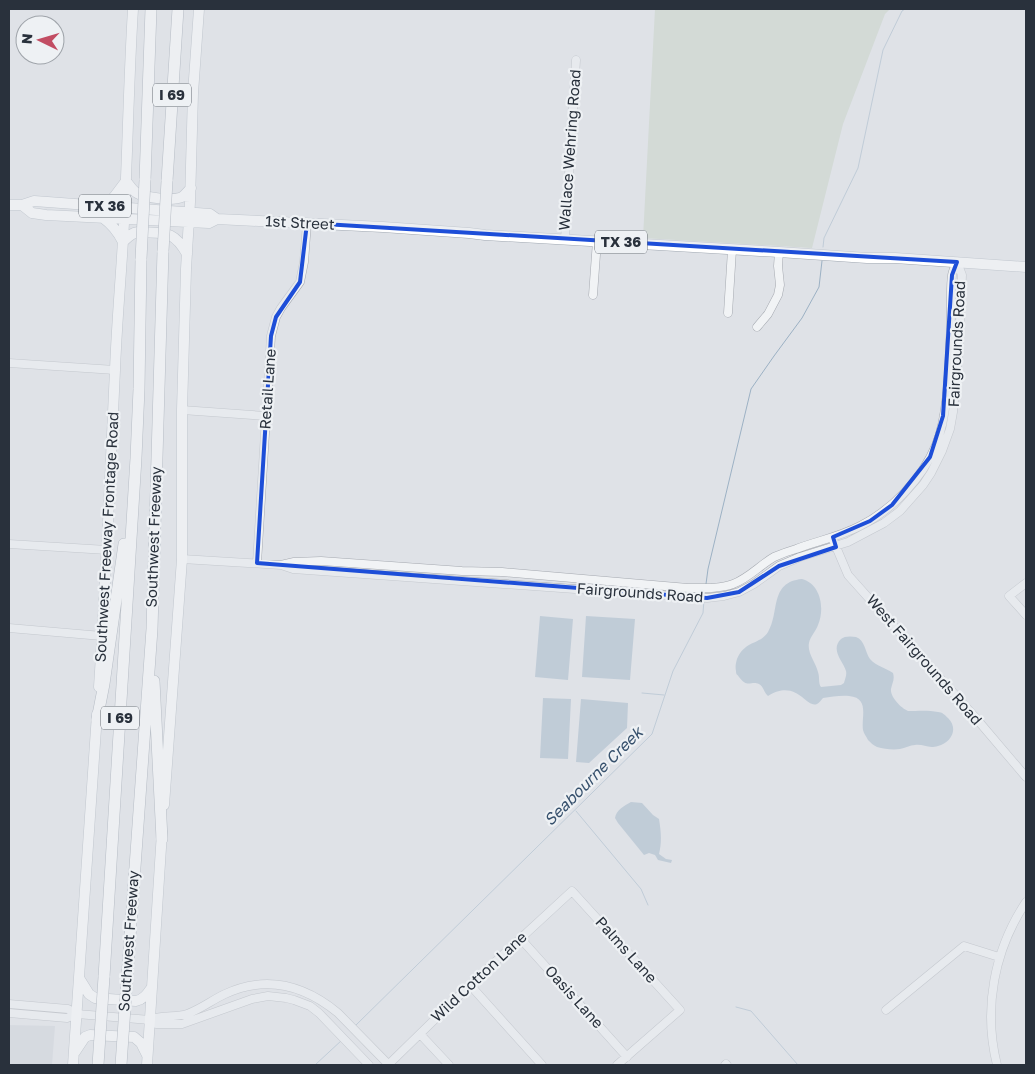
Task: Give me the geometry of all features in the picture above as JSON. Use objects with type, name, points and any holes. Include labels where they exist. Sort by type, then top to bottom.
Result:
[{"type":"highway","name":"Southwest Freeway","points":[[98,1065],[136,458],[141,259],[151,9]]},
{"type":"highway","name":"Southwest Freeway","points":[[121,1065],[152,628],[163,251],[178,9]]},
{"type":"highway","points":[[97,720],[104,684],[136,458]]},
{"type":"highway","points":[[152,628],[162,839]]},
{"type":"main road","name":"Southwest Freeway Frontage Road","points":[[73,1065],[107,550],[125,207],[133,9]]},
{"type":"main road","points":[[148,1061],[182,559],[182,410],[193,92],[198,9]]},
{"type":"main road","points":[[102,206],[114,197],[126,181],[135,192],[151,197],[177,198],[183,196],[191,188]]},
{"type":"main road","name":"1st Street","points":[[9,205],[22,205],[34,201],[125,207],[189,217]]},
{"type":"main road","name":"1st Street","points":[[22,205],[32,213],[72,217],[124,219],[189,217],[210,214],[217,219],[384,226],[485,235],[565,239]]},
{"type":"main road","points":[[104,218],[115,228],[123,242],[129,235],[138,232],[170,235],[178,239],[187,254]]},
{"type":"main road","name":"TX 36","points":[[565,239],[1026,267]]},
{"type":"main road","points":[[79,978],[89,994],[94,998],[136,1001],[141,1000],[152,987]]},
{"type":"main road","points":[[74,1054],[84,1037],[90,1035],[134,1037],[141,1043],[148,1061]]},
{"type":"street","name":"Wallace Wehring Road","points":[[565,239],[576,60]]},
{"type":"street","name":"Retail Lane","points":[[257,563],[271,336],[276,317],[300,282],[304,262],[307,223]]},
{"type":"street","points":[[593,295],[597,241]]},
{"type":"street","points":[[728,313],[732,250]]},
{"type":"street","points":[[757,327],[768,314],[778,295],[780,285],[779,252]]},
{"type":"street","name":"Fairgrounds Road","points":[[281,565],[294,562],[320,561],[502,572],[688,588],[722,587],[735,583],[749,576],[775,557],[797,548],[833,538],[870,521],[892,505],[915,480],[936,444],[943,416],[950,346],[952,275],[957,262]]},
{"type":"street","name":"Fairgrounds Road","points":[[182,559],[257,563],[281,565],[293,569],[688,598],[724,596],[739,592],[784,563],[836,547],[884,523],[900,511],[932,474],[950,430],[953,412],[962,275],[957,262]]},
{"type":"street","points":[[9,363],[115,370]]},
{"type":"street","points":[[182,410],[266,416]]},
{"type":"street","name":"West Fairgrounds Road","points":[[833,538],[848,575],[1026,777]]},
{"type":"street","points":[[9,544],[107,550]]},
{"type":"street","points":[[1026,583],[1010,596],[1026,615]]},
{"type":"street","points":[[9,628],[102,636]]},
{"type":"street","name":"Wild Cotton Lane","points":[[388,1065],[470,984],[572,890]]},
{"type":"street","name":"Palms Lane","points":[[572,890],[680,1010],[627,1057]]},
{"type":"street","points":[[997,1065],[992,1045],[991,1007],[995,974],[1005,940],[1026,902]]},
{"type":"street","name":"Oasis Lane","points":[[520,938],[627,1057]]},
{"type":"street","points":[[886,1010],[964,946],[999,958]]},
{"type":"street","points":[[150,1020],[157,1016],[176,1017],[187,1014],[238,989],[272,984],[296,988],[321,1000],[338,1013],[388,1065]]},
{"type":"street","points":[[470,984],[542,1065]]},
{"type":"street","points":[[9,1004],[68,1009],[76,1014],[150,1020],[156,1024],[182,1024],[252,999],[268,996],[286,998],[310,1006],[370,1065]]},
{"type":"street","points":[[9,1013],[67,1018],[76,1014]]},
{"type":"street","points":[[420,1034],[449,1065]]},
{"type":"street","points":[[617,1065],[627,1057]]},
{"type":"highlighted area","points":[[307,223],[957,262],[952,275],[943,416],[930,457],[892,505],[870,521],[833,537],[836,547],[779,566],[739,592],[707,598],[257,563],[271,336],[276,317],[300,282]]},
{"type":"shaded area","points":[[9,1025],[55,1026],[52,1065],[9,1065]]},
{"type":"green space","points":[[655,9],[890,9],[885,14],[843,124],[812,248],[643,238]]},
{"type":"water","points":[[802,579],[814,586],[820,598],[820,619],[809,647],[821,687],[844,683],[846,671],[838,655],[838,643],[842,638],[848,636],[856,637],[861,641],[872,661],[893,673],[894,680],[891,692],[899,705],[908,711],[939,712],[948,718],[953,731],[947,742],[935,747],[911,745],[900,749],[886,749],[877,747],[868,740],[864,733],[862,704],[856,698],[843,696],[823,698],[818,704],[813,704],[799,695],[786,690],[778,691],[768,696],[759,684],[742,681],[736,674],[737,659],[740,653],[768,632],[772,624],[777,600],[784,586],[792,581]]},
{"type":"water","points":[[540,616],[573,619],[568,680],[535,677]]},
{"type":"water","points":[[586,616],[635,619],[630,680],[582,677]]},
{"type":"water","points":[[543,698],[571,699],[568,759],[540,758]]},
{"type":"water","points":[[581,699],[628,703],[627,728],[589,763],[576,762]]},
{"type":"water","points":[[631,802],[642,803],[659,819],[661,845],[659,854],[666,859],[672,860],[671,863],[658,860],[655,855],[649,853],[644,855],[618,823],[615,818],[617,813]]},
{"type":"waterway","name":"Seabourne Creek","points":[[823,247],[824,238],[858,168],[883,50],[902,11],[905,9]]},
{"type":"waterway","name":"Seabourne Creek","points":[[706,584],[751,389],[802,318],[819,287],[822,261]]},
{"type":"waterway","name":"Seabourne Creek","points":[[355,1026],[652,734],[673,671],[703,613],[704,600]]},
{"type":"waterway","points":[[642,693],[664,695]]},
{"type":"waterway","points":[[576,811],[641,889],[648,905]]},
{"type":"waterway","points":[[736,1007],[751,1011],[798,1065]]},
{"type":"waterway","name":"Seabourne Creek","points":[[315,1065],[342,1040]]}]
